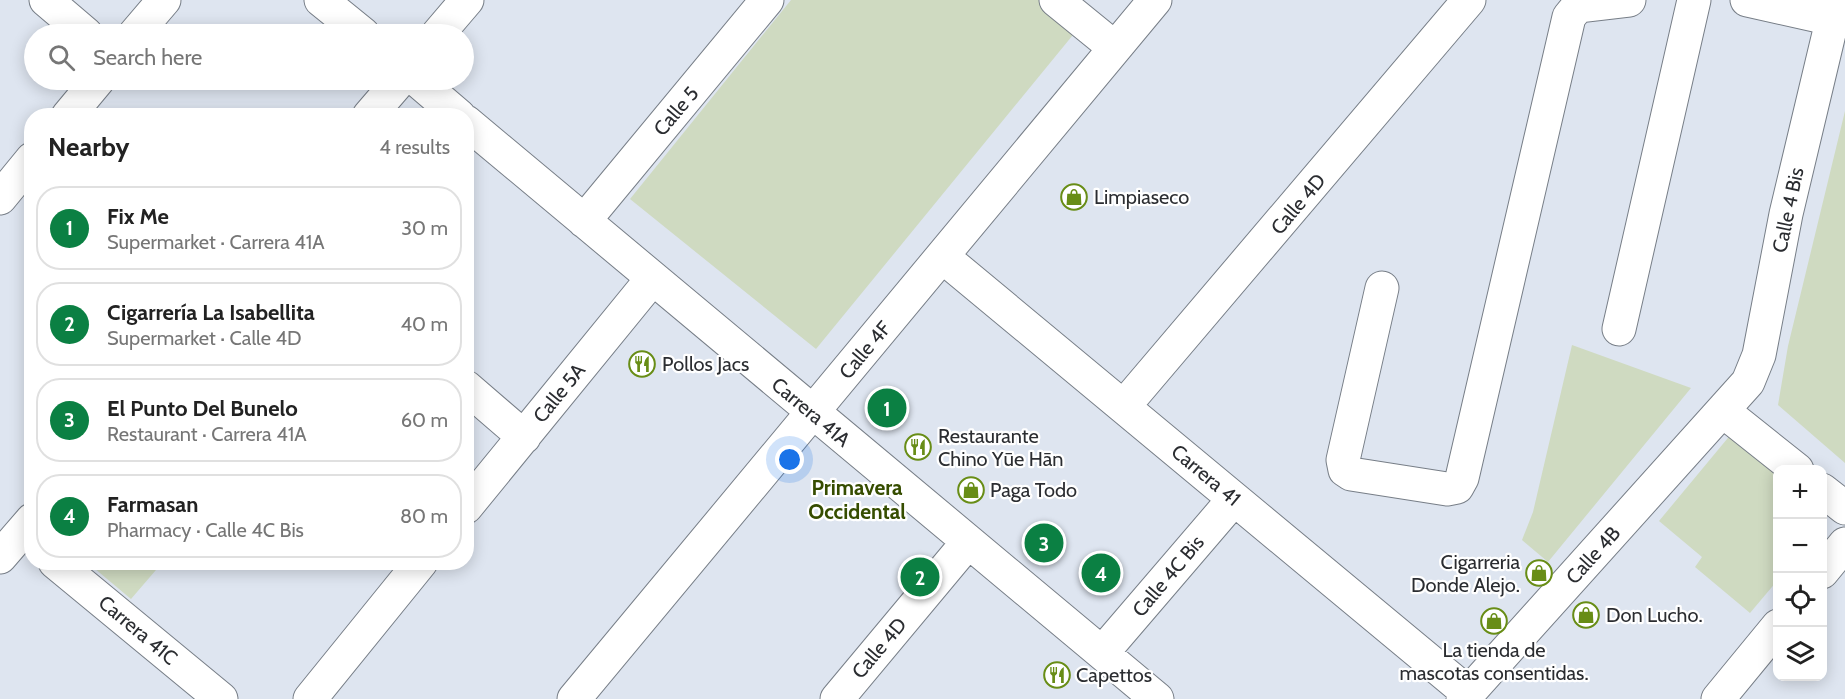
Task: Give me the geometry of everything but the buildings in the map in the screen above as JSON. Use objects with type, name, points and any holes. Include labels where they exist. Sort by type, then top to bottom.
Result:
[{"type":"street","points":[[46,0],[74,24]]},
{"type":"street","points":[[144,24],[164,0]]},
{"type":"street","points":[[321,0],[351,24]]},
{"type":"street","points":[[447,24],[467,0]]},
{"type":"street","name":"Calle 5","points":[[584,221],[767,0]]},
{"type":"street","points":[[1056,0],[1115,48]]},
{"type":"street","name":"Calle 4F","points":[[574,699],[1155,0]]},
{"type":"street","name":"Calle 4D","points":[[1125,406],[1469,0]]},
{"type":"street","points":[[1382,288],[1343,460],[1345,470],[1351,474],[1426,486],[1447,489],[1458,487],[1462,478],[1569,17],[1578,6],[1629,0]]},
{"type":"street","points":[[1619,329],[1694,0]]},
{"type":"street","points":[[1746,0],[1834,9]]},
{"type":"street","name":"Calle 4 Bis","points":[[1723,411],[1748,382],[1759,355],[1786,214],[1834,9]]},
{"type":"street","points":[[75,108],[90,90]]},
{"type":"street","points":[[376,108],[391,90]]},
{"type":"street","points":[[429,90],[450,108]]},
{"type":"street","name":"Carrera 41A","points":[[474,129],[1157,699]]},
{"type":"street","name":"Carrera 41","points":[[943,257],[1125,406],[1466,696]]},
{"type":"street","name":"Calle 5A","points":[[474,497],[652,279]]},
{"type":"street","points":[[474,394],[524,437]]},
{"type":"street","points":[[1723,411],[1791,465]]},
{"type":"street","name":"Calle 4B","points":[[1466,696],[1723,411]]},
{"type":"street","points":[[1827,494],[1845,508]]},
{"type":"street","name":"Calle 4C Bis","points":[[1102,653],[1234,499]]},
{"type":"street","name":"Calle 4D","points":[[842,697],[968,542]]},
{"type":"street","points":[[1827,566],[1845,544]]},
{"type":"street","name":"Carrera 41C","points":[[65,570],[221,699]]},
{"type":"street","points":[[310,699],[415,570]]},
{"type":"street","points":[[1718,699],[1777,627]]},
{"type":"green space","points":[[791,0],[1041,0],[1077,30],[816,349],[630,199]]},
{"type":"green space","points":[[1845,111],[1845,463],[1778,405],[1788,346]]},
{"type":"green space","points":[[1572,345],[1691,388],[1548,562],[1522,540],[1533,512]]},
{"type":"green space","points":[[1732,433],[1773,469],[1773,586],[1750,613],[1695,567],[1702,557],[1659,521]]},
{"type":"green space","points":[[96,570],[156,570],[131,599]]},
{"type":"place","name":"Limpiaseco","points":[[1074,197]]},
{"type":"place","name":"Pollos Jacs","points":[[642,364]]},
{"type":"place","name":"Fix Me","points":[[887,408]]},
{"type":"place","name":"Restaurante Chino Yūe Hān","points":[[918,447]]},
{"type":"place","name":"Paga Todo","points":[[971,490]]},
{"type":"place","name":"El Punto Del Bunelo","points":[[1044,543]]},
{"type":"place","name":"Farmasan","points":[[1101,573]]},
{"type":"place","name":"Cigarreria Donde Alejo.","points":[[1539,573]]},
{"type":"place","name":"Cigarrería La Isabellita","points":[[920,577]]},
{"type":"place","name":"Don Lucho.","points":[[1586,615]]},
{"type":"place","name":"La tienda de mascotas consentidas.","points":[[1494,621]]},
{"type":"place","name":"Capettos","points":[[1057,675]]},
{"type":"district","name":"Primavera Occidental","points":[[857,500]]}]
